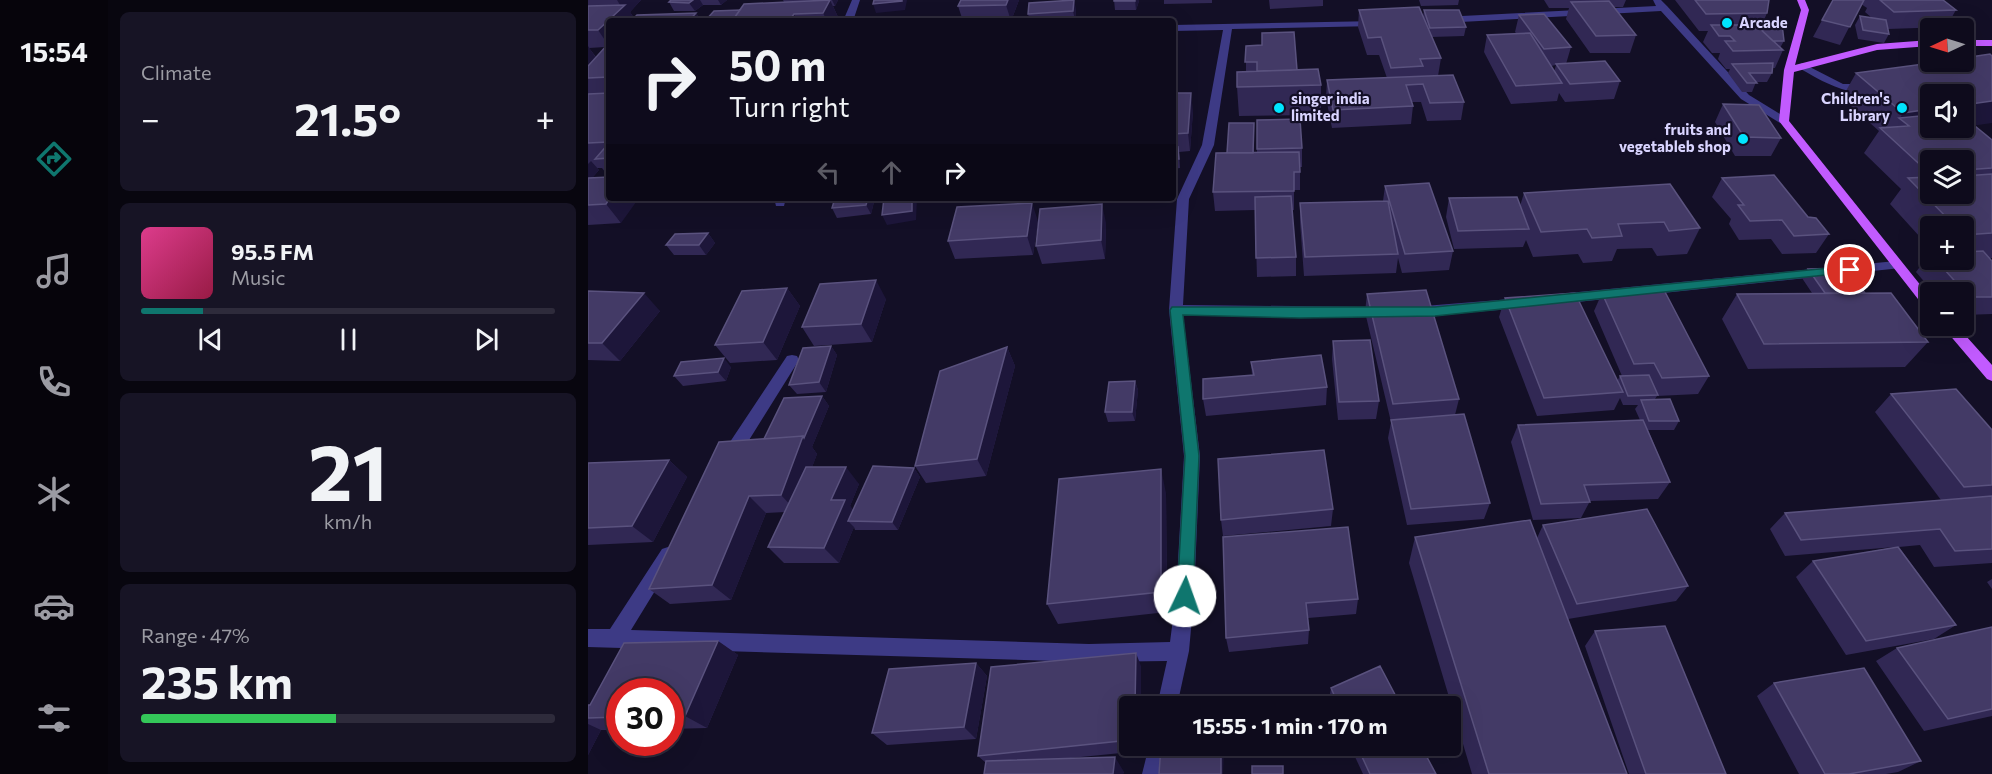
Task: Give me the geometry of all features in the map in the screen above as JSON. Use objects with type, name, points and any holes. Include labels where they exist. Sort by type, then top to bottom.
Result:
[{"type":"main road","points":[[1801,0],[1805,10],[1789,70],[1784,122],[1920,293]]},
{"type":"main road","points":[[1974,43],[1992,43]]},
{"type":"main road","points":[[1789,70],[1877,47],[1920,44]]},
{"type":"main road","points":[[1958,336],[1992,375]]},
{"type":"street","points":[[849,18],[856,0]]},
{"type":"street","points":[[1433,21],[1660,4],[1745,97],[1784,122]]},
{"type":"street","points":[[1176,28],[1387,23]]},
{"type":"street","points":[[1169,696],[1179,651],[1185,596],[1192,456],[1176,310],[1183,199],[1208,145],[1228,26]]},
{"type":"street","points":[[1802,66],[1841,87],[1882,86]]},
{"type":"street","points":[[1176,310],[1300,313],[1435,312],[1896,265]]},
{"type":"street","points":[[722,469],[792,360]]},
{"type":"street","points":[[615,638],[678,539]]},
{"type":"street","points":[[588,638],[1089,653],[1179,651]]},
{"type":"street","points":[[1153,774],[1157,756]]},
{"type":"building","points":[[671,0],[693,0],[689,3],[669,2]]},
{"type":"building","points":[[830,0],[823,13],[794,14],[791,18],[734,18],[744,4]]},
{"type":"building","points":[[874,0],[902,0],[902,1],[873,4]]},
{"type":"building","points":[[961,0],[1008,0],[1006,5],[958,6]]},
{"type":"building","points":[[1074,0],[1073,11],[1028,14],[1029,3]]},
{"type":"building","points":[[1695,0],[1769,0],[1767,13],[1706,14]]},
{"type":"building","points":[[1833,0],[1864,0],[1850,27],[1822,20]]},
{"type":"building","points":[[1880,0],[1943,0],[1956,10],[1894,12]]},
{"type":"building","points":[[1609,1],[1636,35],[1596,36],[1571,2]]},
{"type":"building","points":[[625,5],[611,18],[606,18],[606,23],[598,30],[588,30],[588,6]]},
{"type":"building","points":[[1419,7],[1441,58],[1420,59],[1423,66],[1391,68],[1381,37],[1368,38],[1359,10]]},
{"type":"building","points":[[740,10],[734,18],[708,18],[714,11]]},
{"type":"building","points":[[1424,10],[1459,10],[1466,27],[1430,28]]},
{"type":"building","points":[[696,13],[692,18],[634,18],[637,15]]},
{"type":"building","points":[[1544,14],[1571,47],[1544,49],[1519,15]]},
{"type":"building","points":[[1860,16],[1886,20],[1889,34],[1863,30]]},
{"type":"building","points":[[1782,24],[1784,41],[1773,41],[1756,25],[1745,25]]},
{"type":"building","points":[[1711,25],[1756,25],[1783,50],[1733,51],[1725,41],[1735,41],[1730,36],[1719,36]]},
{"type":"building","points":[[1294,32],[1297,70],[1257,71],[1257,62],[1245,62],[1246,46],[1262,45],[1262,33]]},
{"type":"building","points":[[1530,33],[1562,83],[1516,86],[1487,35]]},
{"type":"building","points":[[606,46],[606,77],[588,78],[588,66]]},
{"type":"building","points":[[1990,54],[1992,56],[1992,101],[1974,104],[1974,84],[1920,84],[1920,110],[1903,113],[1856,73],[1920,65],[1920,72],[1974,72],[1974,56]]},
{"type":"building","points":[[1605,61],[1620,81],[1570,84],[1556,64]]},
{"type":"building","points":[[1773,63],[1772,73],[1749,73],[1757,83],[1747,83],[1732,64]]},
{"type":"building","points":[[1318,69],[1321,85],[1237,87],[1237,72]]},
{"type":"building","points":[[1453,75],[1464,102],[1430,103],[1423,84],[1406,85],[1413,106],[1333,110],[1327,80]]},
{"type":"building","points":[[606,93],[606,142],[588,143],[588,94]]},
{"type":"building","points":[[1176,93],[1191,93],[1188,133],[1176,134]]},
{"type":"building","points":[[1723,104],[1759,105],[1781,138],[1744,137]]},
{"type":"building","points":[[1920,116],[1920,138],[1974,138],[1974,125],[1992,140],[1992,168],[1974,169],[1974,150],[1920,150],[1920,165],[1880,128],[1909,126],[1899,118]]},
{"type":"building","points":[[1300,119],[1302,148],[1257,149],[1257,120]]},
{"type":"building","points":[[1229,123],[1254,123],[1253,153],[1227,153]]},
{"type":"building","points":[[606,146],[606,158],[595,159]]},
{"type":"building","points":[[1176,147],[1178,147],[1179,159],[1176,159]]},
{"type":"building","points":[[1299,152],[1300,172],[1294,172],[1294,191],[1213,192],[1216,153]]},
{"type":"building","points":[[1992,174],[1992,233],[1974,234],[1974,216],[1945,216],[1933,204],[1974,204],[1974,175]]},
{"type":"building","points":[[1774,175],[1808,217],[1816,218],[1829,234],[1794,236],[1782,220],[1750,221],[1738,205],[1744,205],[1722,178]]},
{"type":"building","points":[[606,177],[606,201],[608,201],[606,204],[588,205],[588,178]]},
{"type":"building","points":[[1920,177],[1920,190],[1908,178]]},
{"type":"building","points":[[1429,183],[1453,251],[1405,254],[1385,186]]},
{"type":"building","points":[[1670,184],[1700,228],[1669,231],[1664,222],[1618,224],[1622,236],[1592,238],[1587,229],[1541,232],[1524,193]]},
{"type":"building","points":[[1291,196],[1296,257],[1256,258],[1255,197]]},
{"type":"building","points":[[1517,197],[1529,229],[1458,231],[1449,198]]},
{"type":"building","points":[[834,201],[867,201],[866,205],[832,208]]},
{"type":"building","points":[[884,201],[912,201],[912,211],[882,215]]},
{"type":"building","points":[[1388,201],[1398,254],[1305,257],[1300,203]]},
{"type":"building","points":[[1032,203],[1027,236],[948,241],[957,207]]},
{"type":"building","points":[[1102,204],[1101,240],[1036,246],[1040,209]]},
{"type":"building","points":[[708,233],[699,245],[666,245],[675,234]]},
{"type":"building","points":[[1974,251],[1983,251],[1992,261],[1992,297],[1974,297],[1974,282],[1956,282],[1945,270],[1974,270]]},
{"type":"building","points":[[1846,268],[1865,293],[1825,293],[1808,269]]},
{"type":"building","points":[[876,280],[861,324],[802,327],[820,284]]},
{"type":"building","points":[[787,288],[763,342],[715,345],[742,291]]},
{"type":"building","points":[[1426,290],[1459,399],[1393,404],[1367,294]]},
{"type":"building","points":[[1664,290],[1709,376],[1662,378],[1654,363],[1634,364],[1602,293]]},
{"type":"building","points":[[588,291],[644,293],[602,343],[588,343]]},
{"type":"building","points":[[1575,293],[1623,392],[1544,398],[1505,298]]},
{"type":"building","points":[[1891,293],[1920,331],[1920,336],[1923,336],[1928,342],[1764,344],[1737,294]]},
{"type":"building","points":[[1370,340],[1379,401],[1339,402],[1333,341]]},
{"type":"building","points":[[831,346],[819,382],[789,385],[803,348]]},
{"type":"building","points":[[1007,347],[977,459],[915,466],[940,371]]},
{"type":"building","points":[[1321,355],[1327,387],[1203,399],[1203,379],[1254,375],[1251,362]]},
{"type":"building","points":[[724,358],[718,372],[674,376],[681,362]]},
{"type":"building","points":[[1649,375],[1658,395],[1628,396],[1620,376]]},
{"type":"building","points":[[1135,381],[1132,412],[1105,412],[1109,382]]},
{"type":"building","points":[[1956,389],[1992,430],[1992,485],[1964,487],[1891,394]]},
{"type":"building","points":[[822,396],[804,438],[803,436],[764,439],[784,398]]},
{"type":"building","points":[[1670,399],[1679,421],[1649,421],[1641,400]]},
{"type":"building","points":[[1464,414],[1490,503],[1411,509],[1391,420]]},
{"type":"building","points":[[1643,420],[1670,482],[1584,485],[1590,502],[1541,504],[1518,425]]},
{"type":"building","points":[[803,436],[781,495],[749,496],[712,585],[649,589],[719,442]]},
{"type":"building","points":[[1324,450],[1333,509],[1221,520],[1218,459]]},
{"type":"building","points":[[669,460],[632,526],[588,528],[588,463]]},
{"type":"building","points":[[873,466],[914,468],[892,522],[848,521]]},
{"type":"building","points":[[806,467],[846,467],[831,500],[845,500],[824,548],[768,547]]},
{"type":"building","points":[[1161,469],[1161,592],[1047,604],[1059,479]]},
{"type":"building","points":[[1992,496],[1992,549],[1955,551],[1940,529],[1801,540],[1785,513]]},
{"type":"building","points":[[1647,509],[1688,586],[1577,604],[1543,525]]},
{"type":"building","points":[[1530,520],[1627,774],[1489,774],[1415,537]]},
{"type":"building","points":[[1348,527],[1358,599],[1306,603],[1309,630],[1226,638],[1223,537]]},
{"type":"building","points":[[1898,547],[1956,625],[1866,641],[1813,561]]},
{"type":"building","points":[[1665,626],[1726,774],[1646,774],[1595,631]]},
{"type":"building","points":[[1992,627],[1992,709],[1948,719],[1897,648]]},
{"type":"building","points":[[718,641],[685,716],[684,678],[606,678],[606,717],[588,718],[588,705],[624,643]]},
{"type":"building","points":[[1136,653],[1135,696],[1119,696],[1119,741],[978,756],[991,667]]},
{"type":"building","points":[[976,663],[964,727],[872,733],[889,669]]},
{"type":"building","points":[[1380,666],[1396,696],[1335,696],[1331,688]]},
{"type":"building","points":[[1864,668],[1921,761],[1849,774],[1825,774],[1774,683]]},
{"type":"building","points":[[1160,756],[1221,756],[1221,774],[1159,774]]},
{"type":"building","points":[[1362,756],[1426,756],[1436,774],[1370,774]]},
{"type":"building","points":[[1115,757],[1113,774],[984,774],[986,761]]},
{"type":"building","points":[[1252,766],[1283,766],[1283,774],[1252,774]]},
{"type":"place","name":"Arcade","points":[[1727,23]]},
{"type":"place","name":"singer india limited","points":[[1279,108]]},
{"type":"place","name":"Children's Library","points":[[1902,108]]},
{"type":"place","name":"fruits and vegetableb shop","points":[[1743,139]]},
{"type":"route","points":[[1185,596],[1192,456],[1176,310],[1300,313],[1435,312],[1850,270]]}]
